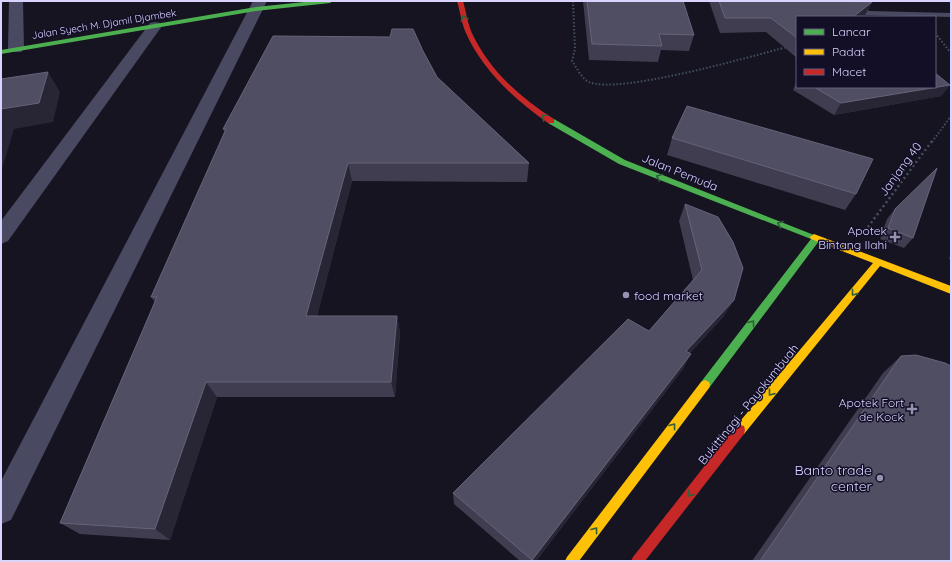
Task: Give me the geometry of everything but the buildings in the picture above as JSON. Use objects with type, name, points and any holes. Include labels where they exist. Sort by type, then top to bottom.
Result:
[{"type":"main road","name":"Jalan Syech M. Djamil Djambek","points":[[1,52],[155,26],[258,5],[330,1]]},
{"type":"main road","name":"Jalan Pemuda","points":[[460,1],[468,31],[474,44],[497,74],[520,100],[573,136],[622,162],[816,239],[951,290]]},
{"type":"main road","points":[[571,561],[816,239]]},
{"type":"main road","name":"Bukittinggi - Payokumbuah","points":[[637,561],[746,424],[878,263]]},
{"type":"street","points":[[16,1],[16,49]]},
{"type":"street","points":[[1,510],[258,5]]},
{"type":"street","points":[[1,236],[155,26]]},
{"type":"lane","points":[[857,1],[867,14],[951,15]]},
{"type":"path","points":[[573,1],[575,49],[572,61],[580,74],[591,83],[614,84],[641,81],[704,68],[789,46]]},
{"type":"path","points":[[936,33],[951,53]]},
{"type":"path","name":"Janjang 40","points":[[864,233],[951,116]]},
{"type":"traffic: fast","points":[[1,52],[256,9],[330,1]]},
{"type":"traffic: fast","points":[[551,121],[622,162],[814,237]]},
{"type":"traffic: fast","points":[[705,385],[816,239]]},
{"type":"traffic: slow","points":[[814,237],[951,290]]},
{"type":"traffic: slow","points":[[740,430],[878,263]]},
{"type":"traffic: slow","points":[[571,561],[705,385]]},
{"type":"traffic: jam","points":[[460,1],[465,24],[483,58],[514,93],[551,121]]},
{"type":"traffic: jam","points":[[637,561],[740,430]]},
{"type":"place","name":"Apotek Bintang Ilahi","points":[[895,237]]},
{"type":"place","name":"food market","points":[[626,295]]},
{"type":"place","name":"Apotek Fort de Kock","points":[[912,409]]},
{"type":"place","name":"Banto trade center","points":[[880,478]]}]
